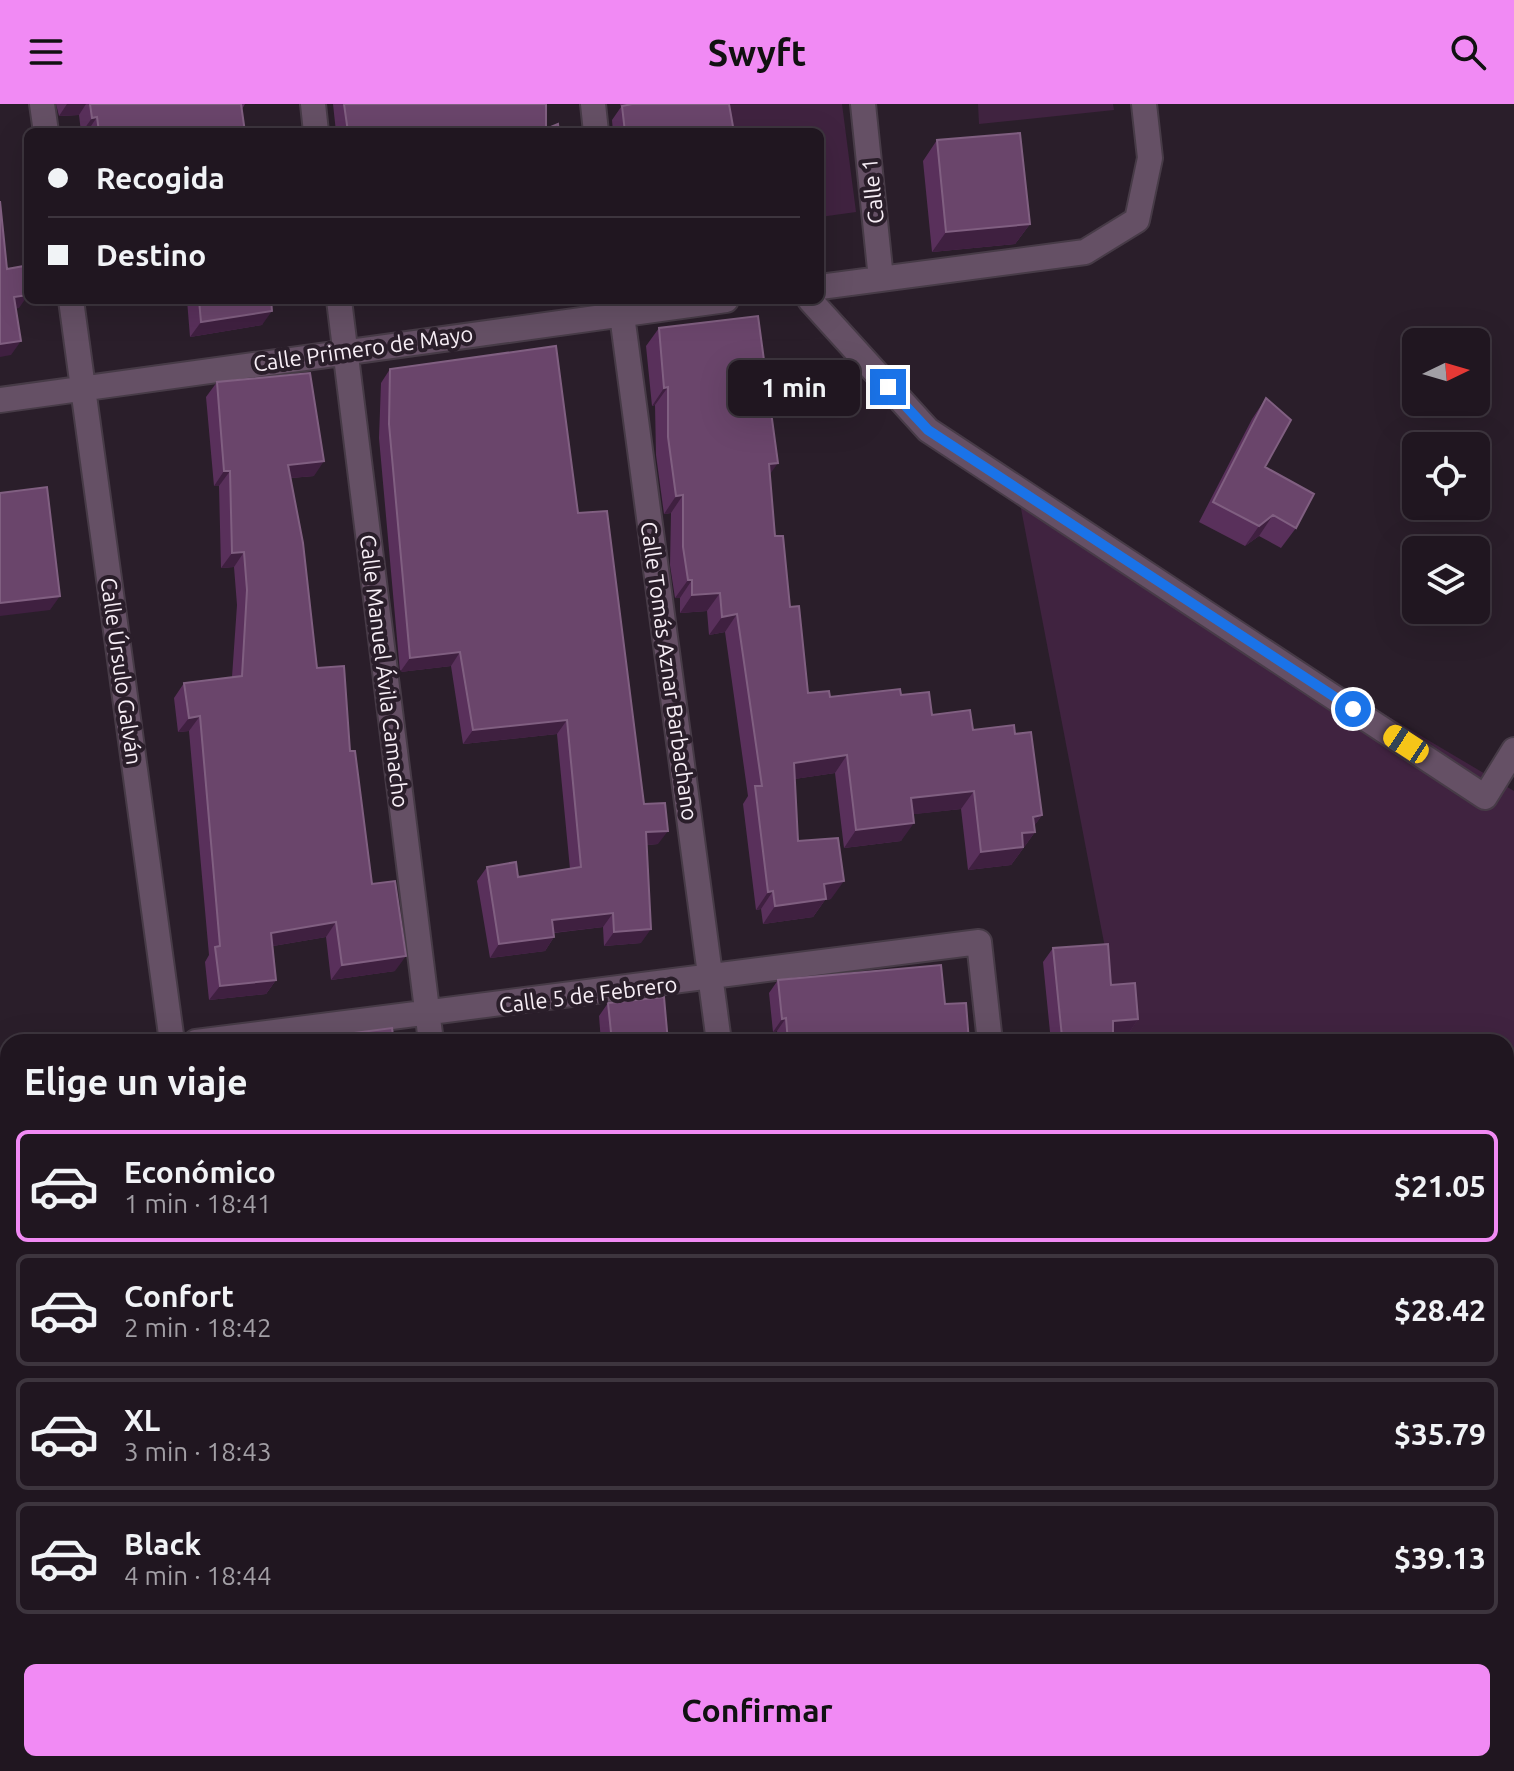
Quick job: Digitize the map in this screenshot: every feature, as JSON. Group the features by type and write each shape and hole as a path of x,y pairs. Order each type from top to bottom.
{"street":[{"path":"42,104 45,128"},
{"path":"313,104 316,128"},
{"path":"593,104 596,128"},
{"name":"Calle 1","path":"863,104 881,279"},
{"path":"824,286 1085,252 1137,220 1150,158 1144,104"},
{"name":"Calle Úrsulo Galván","path":"72,304 171,1034"},
{"name":"Calle Manuel Ávila Camacho","path":"339,304 430,1034"},
{"name":"Calle Primero de Mayo","path":"0,400 345,351 621,307 666,304"},
{"path":"814,304 928,430 1485,797 1514,750"},
{"name":"Calle Tomás Aznar Barbachano","path":"621,307 718,1034"},
{"name":"Calle 5 de Febrero","path":"265,1034 979,942 989,1034"}],"shaded area":[{"path":"723,104 842,104 856,212 824,216 824,128 726,128"},
{"path":"978,104 1113,104 1114,110 979,124"},
{"path":"1019,498 1514,791 1514,1034 1121,1034"}],"building":[{"path":"90,104 241,104 244,128 98,128 97,117 92,118"},
{"path":"344,104 546,104 546,128 347,128"},
{"path":"729,104 733,128 625,128 622,106"},
{"path":"1020,133 1030,224 946,232 937,140"},
{"path":"0,201 7,269 24,266 24,296 14,297 21,341 0,344"},
{"path":"199,304 271,304 272,311 201,322"},
{"path":"758,316 778,463 769,464 775,536 783,536 790,607 799,606 808,693 829,691 830,697 900,689 901,695 929,692 932,715 970,710 973,730 1014,725 1015,734 1031,732 1042,815 1033,817 1035,832 1022,833 1023,847 981,852 974,791 911,798 914,823 856,830 847,755 794,763 798,841 838,838 844,881 824,884 826,899 775,906 773,891 768,892 755,786 762,786 737,614 722,617 720,593 692,595 692,580 688,580 683,547 683,495 676,496 668,437 668,387 664,388 659,328"},
{"path":"556,346 578,513 607,511 644,804 665,803 668,831 646,832 651,929 614,932 613,913 552,920 554,937 499,944 487,867 516,862 518,877 581,867 567,720 473,730 460,652 410,658 389,424 390,369"},
{"path":"310,373 324,461 288,465 303,543 317,668 344,666 350,751 355,751 372,884 395,881 406,956 342,965 336,922 271,933 276,980 220,986 215,947 220,946 200,716 189,718 184,683 242,676 247,590 244,552 232,553 230,471 224,471 217,382"},
{"path":"1266,398 1291,420 1265,467 1314,494 1296,528 1273,515 1259,526 1213,502"},
{"path":"47,487 60,596 0,603 0,493"},
{"path":"1108,944 1111,985 1135,983 1138,1019 1113,1021 1113,1034 1062,1034 1053,948"},
{"path":"941,965 945,1004 966,1003 968,1034 787,1034 786,1018 782,1019 778,980"},
{"path":"664,997 667,1034 611,1034 608,1003"},
{"path":"392,1028 393,1034 346,1034"}],"route":[{"path":"888,387 928,430 1353,709"}]}
